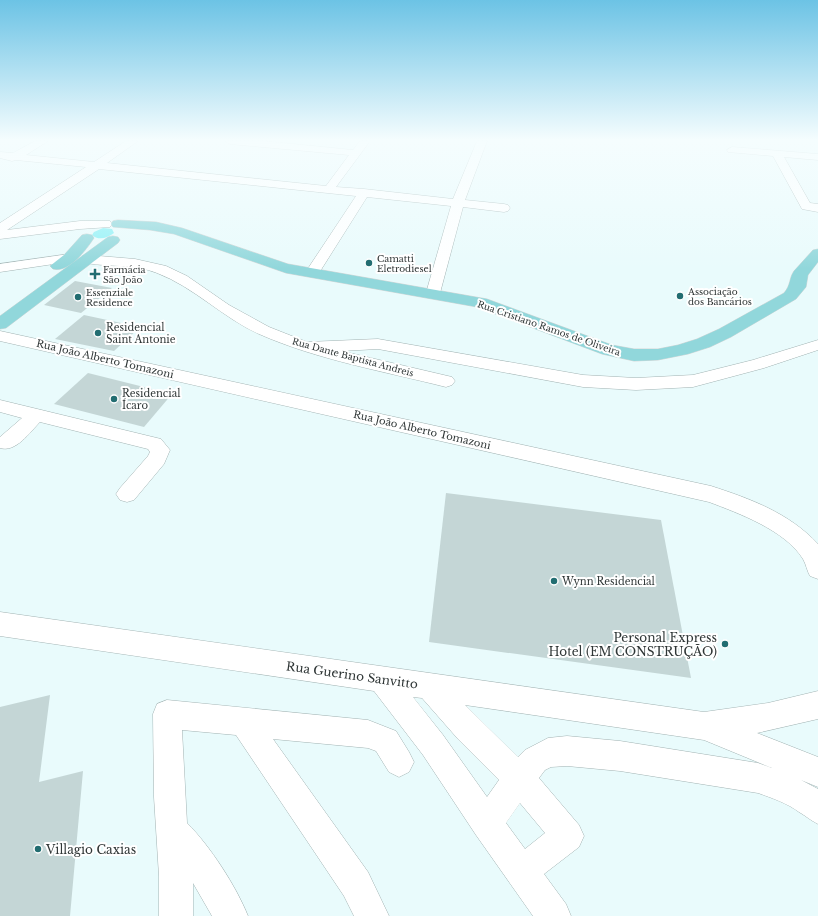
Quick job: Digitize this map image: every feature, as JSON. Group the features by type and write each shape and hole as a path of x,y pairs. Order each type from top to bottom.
{"main road":[{"name":"Rua Cristiano Ramos de Oliveira","path":"114,231 178,231 238,250 258,260 312,273 432,293 481,303 627,355 658,355 684,351 707,342 790,296 798,287 800,274 818,253"},
{"path":"0,324 5,311 69,258 87,238 95,241 114,231"},
{"path":"5,311 87,259 114,231"}],"street":[{"path":"0,229 69,184"},
{"path":"278,184 504,208"},
{"path":"329,189 333,184"},
{"path":"432,293 458,202 465,184"},
{"path":"794,184 806,206 818,208"},
{"path":"312,273 364,192"},
{"name":"Rua Cristiano Ramos de Oliveira","path":"0,235 80,225 114,231"},
{"name":"Rua Cristiano Ramos de Oliveira","path":"49,230 87,238"},
{"path":"0,268 69,258"},
{"name":"Rua Dante Baptista Andreis","path":"87,259 135,263 161,269 182,279 224,308 263,330 305,347 446,381"},
{"name":"Rua João Alberto Tomazoni","path":"0,336 711,494 760,512 788,530 812,553 818,569"},
{"path":"305,347 378,344 584,380 636,384 693,381 758,364 818,345"},
{"path":"0,406 154,444 160,450 157,459 127,494"},
{"path":"6,443 36,415"},
{"name":"Rua Guerino Sanvitto","path":"0,624 704,726 818,772"},
{"path":"382,680 433,745 487,824 554,916"},
{"path":"429,686 468,728 520,778 568,836 522,871"},
{"name":"Rua Guerino Sanvitto","path":"704,726 768,717 818,705"},
{"path":"176,916 176,876 169,796 167,714 368,734 386,741 399,762"},
{"path":"244,722 356,884 372,916"},
{"path":"487,824 535,760 548,753 567,751 612,755 758,778 785,788 810,801 818,808"},
{"path":"172,830 192,851 231,916"}],"shaded area":[{"path":"103,228 112,229 114,233 103,238 97,238 92,235 94,232"}],"building":[{"name":"Essenziale Residence","path":"75,281 112,288 81,313 44,305"},
{"name":"Residencial Saint Antonie","path":"84,315 140,327 114,351 55,339"},
{"name":"Residencial Ícaro","path":"88,373 172,394 144,427 54,404"},
{"name":"Wynn Residencial","path":"446,493 661,520 691,678 429,642"},
{"name":"Villagio Caxias","path":"50,695 39,782 83,771 70,916 0,916 0,707"}],"place":[{"name":"Camatti Eletrodiesel","path":"369,263"},
{"name":"Farmácia São João","path":"95,274"},
{"name":"Associação dos Bancários","path":"680,296"},
{"name":"Essenziale Residence","path":"78,297"},
{"name":"Residencial Saint Antonie","path":"98,333"},
{"name":"Residencial Ícaro","path":"114,399"},
{"name":"Wynn Residencial","path":"554,581"},
{"name":"Personal Express Hotel (EM CONSTRUÇÃO)","path":"725,644"},
{"name":"Villagio Caxias","path":"38,849"}]}
